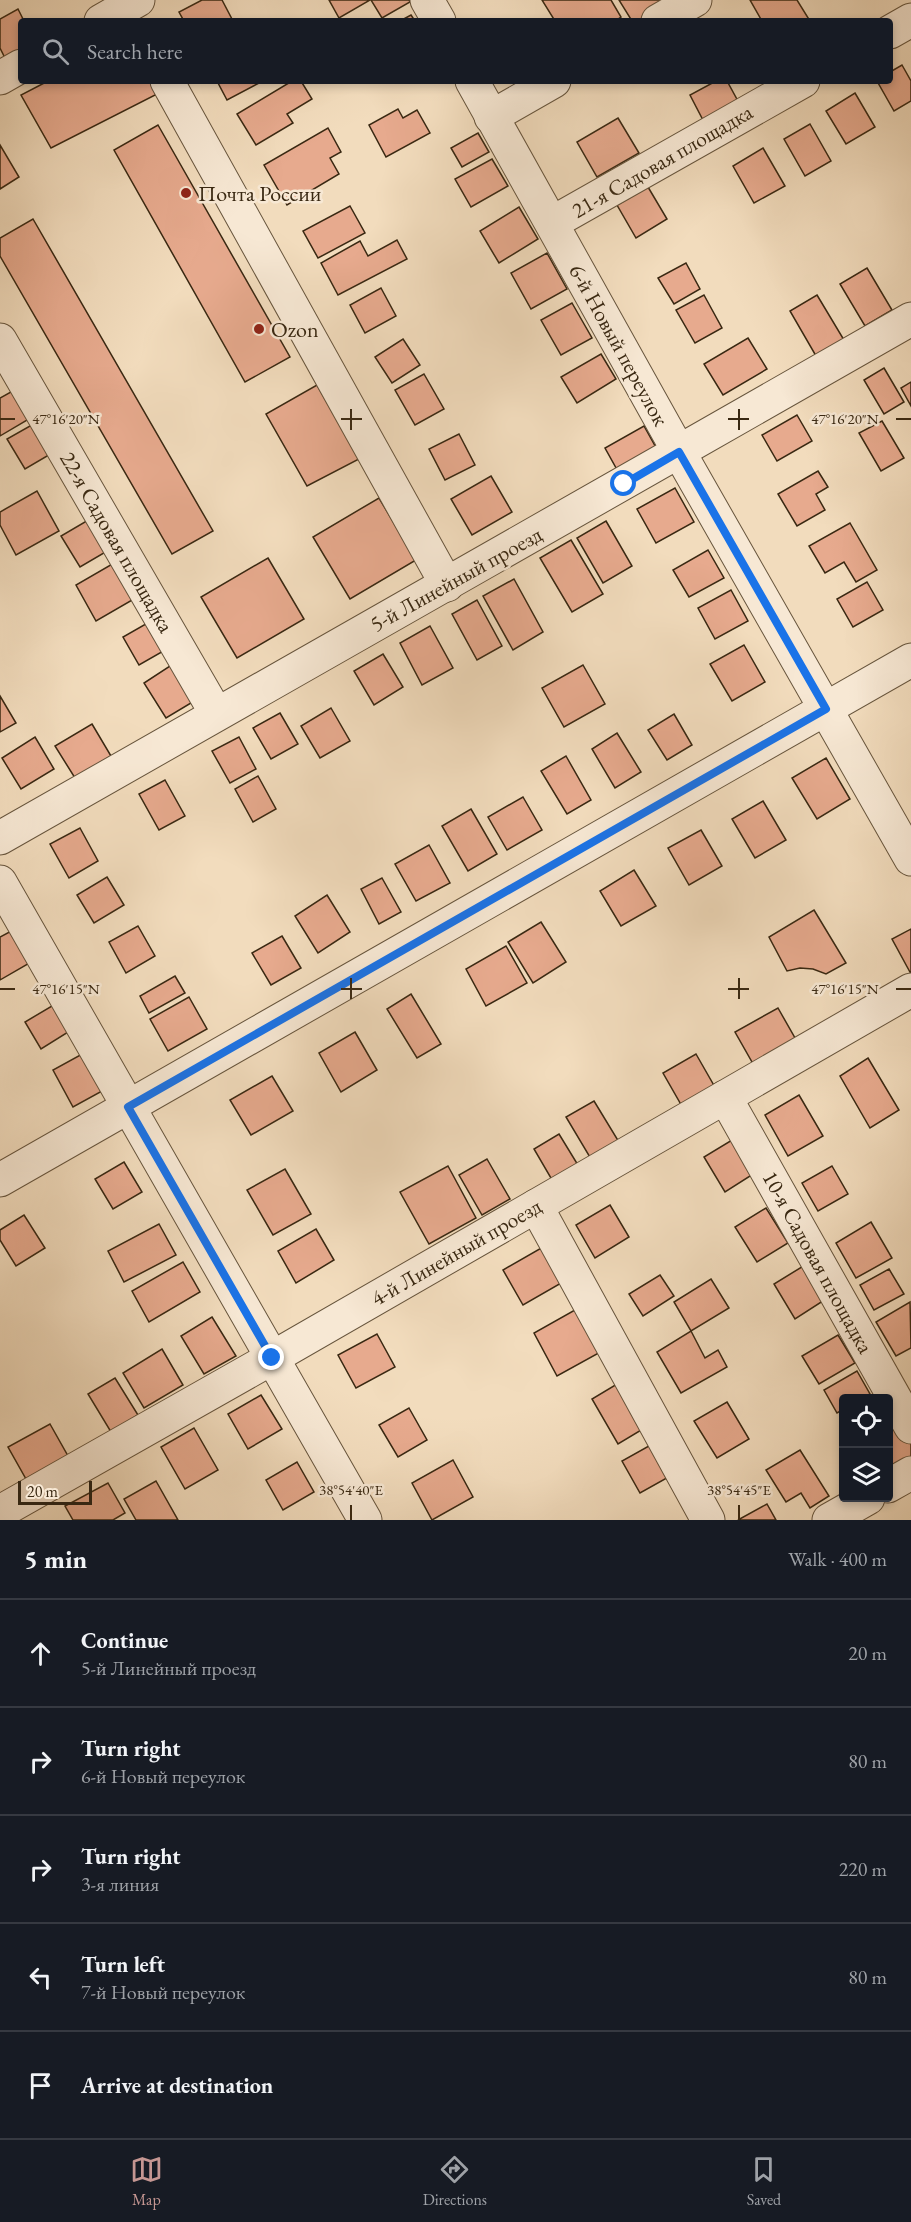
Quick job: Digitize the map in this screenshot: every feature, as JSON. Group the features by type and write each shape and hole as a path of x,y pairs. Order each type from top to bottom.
{"street":[{"path":"427,0 437,18"},
{"path":"663,18 695,0"},
{"path":"893,30 911,20"},
{"path":"0,78 18,68"},
{"path":"169,84 447,585"},
{"name":"6-й Новый переулок","path":"474,84 679,452 911,859"},
{"path":"491,117 549,84"},
{"name":"21-я Садовая площадка","path":"552,223 798,84"},
{"name":"5-й Линейный проезд","path":"0,838 911,319"},
{"name":"22-я Садовая площадка","path":"0,340 216,713"},
{"path":"0,1180 911,660"},
{"path":"0,882 365,1520"},
{"name":"4-й Линейный проезд","path":"18,1511 272,1358 911,990"},
{"name":"10-я Садовая площадка","path":"724,1097 911,1427"},
{"path":"536,1206 708,1520"},
{"path":"893,1483 911,1473"},
{"path":"829,1520 860,1502"}],"building":[{"path":"202,0 222,0 231,18 182,18 179,12"},
{"path":"329,0 370,0 339,18"},
{"path":"371,0 409,0 410,2 382,18"},
{"path":"542,0 611,0 621,17 620,18 553,18"},
{"path":"619,0 659,0 663,7 645,18 630,18"},
{"path":"750,0 797,0 808,18 760,18"},
{"path":"18,9 22,18 18,18 18,54 6,60 0,48 0,19"},
{"path":"902,65 911,81 911,101 894,111 879,84 893,84 893,70"},
{"path":"42,84 164,84 167,89 51,148 21,95"},
{"path":"219,84 257,84 227,100"},
{"path":"287,84 303,84 312,99 287,114 293,123 256,145 237,114"},
{"path":"710,84 729,84 739,103 704,122 690,95"},
{"path":"855,93 875,127 846,144 826,111"},
{"path":"398,109 403,118 417,110 430,133 386,157 369,125"},
{"path":"618,118 639,153 597,177 577,142"},
{"path":"810,124 831,161 805,176 784,139"},
{"path":"158,125 290,357 245,382 114,150"},
{"path":"328,128 341,152 330,158 339,174 287,205 264,165"},
{"path":"478,133 489,152 462,167 451,148"},
{"path":"0,145 19,177 0,189"},
{"path":"763,148 785,186 754,203 733,166"},
{"path":"492,159 508,186 471,207 455,179"},
{"path":"648,187 667,219 636,238 617,205"},
{"path":"350,206 365,233 318,258 303,231"},
{"path":"519,207 538,239 499,263 480,231"},
{"path":"33,219 213,531 172,554 0,256 0,238"},
{"path":"397,240 407,259 338,295 321,263 360,241 368,256"},
{"path":"547,253 567,289 531,309 511,273"},
{"path":"686,263 700,289 674,304 658,278"},
{"path":"867,268 892,310 865,326 840,284"},
{"path":"381,288 396,316 365,333 350,305"},
{"path":"704,295 722,328 695,343 676,310"},
{"path":"817,295 844,340 816,356 790,311"},
{"path":"572,303 592,338 561,355 541,320"},
{"path":"748,338 767,369 723,395 704,364"},
{"path":"403,339 420,365 392,383 375,357"},
{"path":"601,354 616,379 577,403 561,377"},
{"path":"884,368 904,402 884,414 864,380"},
{"path":"424,374 444,409 415,425 395,390"},
{"path":"911,382 911,406 901,388"},
{"path":"317,385 359,459 307,486 266,414"},
{"path":"18,388 34,416 0,436 0,398"},
{"path":"797,415 812,441 777,461 762,435"},
{"path":"882,421 904,458 881,471 859,433"},
{"path":"37,422 54,452 25,469 7,439"},
{"path":"644,426 659,453 620,475 605,448"},
{"path":"459,434 475,465 445,480 429,449"},
{"path":"818,471 828,487 816,494 825,510 797,526 778,494"},
{"path":"491,476 512,512 472,535 451,499"},
{"path":"675,488 694,522 656,543 637,509"},
{"path":"37,491 59,531 16,555 0,525 0,512"},
{"path":"379,498 416,560 350,599 313,537"},
{"path":"90,519 109,550 80,567 61,536"},
{"path":"606,521 632,566 603,583 577,538"},
{"path":"850,523 877,570 856,582 844,562 825,573 809,546"},
{"path":"571,540 603,594 572,612 540,558"},
{"path":"708,550 724,578 689,597 673,570"},
{"path":"268,558 304,619 237,658 201,597"},
{"path":"114,563 134,599 96,621 76,585"},
{"path":"514,579 543,632 513,650 483,596"},
{"path":"867,582 883,610 853,627 837,599"},
{"path":"731,590 748,621 715,639 698,608"},
{"path":"477,600 502,646 477,660 452,614"},
{"path":"151,621 167,649 139,665 123,637"},
{"path":"430,626 453,668 422,685 400,643"},
{"path":"744,645 765,682 732,701 710,664"},
{"path":"383,654 403,687 374,705 354,671"},
{"path":"173,664 196,700 166,718 144,683"},
{"path":"583,665 605,704 564,727 542,688"},
{"path":"0,696 16,723 0,732"},
{"path":"331,708 350,741 320,758 301,726"},
{"path":"280,713 298,744 271,759 253,728"},
{"path":"674,714 692,745 667,760 648,730"},
{"path":"92,724 111,756 75,778 55,746"},
{"path":"617,733 641,772 615,788 592,749"},
{"path":"35,737 54,769 21,789 2,758"},
{"path":"239,737 256,769 230,783 212,751"},
{"path":"566,756 591,800 567,814 541,771"},
{"path":"826,758 850,799 817,819 792,778"},
{"path":"258,776 276,809 253,822 235,789"},
{"path":"165,780 185,816 159,830 139,794"},
{"path":"523,797 542,830 507,850 488,817"},
{"path":"763,801 786,840 755,858 732,819"},
{"path":"471,809 497,854 468,871 442,826"},
{"path":"80,828 98,861 69,878 50,844"},
{"path":"701,830 722,866 689,885 668,848"},
{"path":"429,845 450,883 416,901 395,864"},
{"path":"634,870 656,906 621,926 600,891"},
{"path":"107,877 124,905 94,923 77,895"},
{"path":"382,878 401,912 379,924 361,889"},
{"path":"327,895 350,932 318,953 295,916"},
{"path":"814,910 846,963 826,974 813,969 800,968 787,971 769,937"},
{"path":"541,922 566,962 533,983 508,942"},
{"path":"138,926 155,956 126,973 109,942"},
{"path":"15,929 33,961 0,980 0,937"},
{"path":"911,929 911,974 892,939"},
{"path":"282,936 301,968 271,985 252,953"},
{"path":"506,946 527,983 486,1006 466,969"},
{"path":"175,976 185,993 149,1013 140,996"},
{"path":"411,994 441,1044 417,1058 387,1009"},
{"path":"189,997 207,1029 168,1051 150,1019"},
{"path":"57,1003 73,1029 41,1049 25,1022"},
{"path":"778,1008 799,1045 756,1069 735,1032"},
{"path":"355,1032 377,1070 341,1092 319,1053"},
{"path":"84,1053 104,1090 73,1107 53,1070"},
{"path":"696,1054 716,1089 683,1108 663,1073"},
{"path":"868,1058 899,1110 870,1128 840,1076"},
{"path":"272,1076 293,1111 251,1135 230,1100"},
{"path":"799,1095 823,1136 788,1156 765,1115"},
{"path":"594,1101 622,1147 594,1164 566,1117"},
{"path":"559,1134 581,1170 555,1185 534,1149"},
{"path":"737,1137 758,1171 725,1192 704,1157"},
{"path":"487,1159 510,1199 482,1215 459,1175"},
{"path":"124,1162 142,1192 113,1209 95,1179"},
{"path":"448,1166 476,1218 429,1244 400,1192"},
{"path":"832,1166 848,1194 818,1211 802,1183"},
{"path":"285,1169 311,1214 273,1235 247,1190"},
{"path":"610,1205 629,1237 595,1258 576,1225"},
{"path":"766,1208 788,1243 757,1262 735,1227"},
{"path":"24,1215 45,1248 16,1266 0,1240 0,1230"},
{"path":"871,1222 892,1258 856,1278 836,1243"},
{"path":"159,1224 176,1255 124,1282 108,1251"},
{"path":"316,1229 334,1260 296,1283 278,1251"},
{"path":"543,1247 563,1282 523,1305 503,1270"},
{"path":"183,1262 200,1292 149,1322 132,1291"},
{"path":"805,1265 826,1299 795,1319 774,1284"},
{"path":"889,1269 904,1294 874,1310 860,1285"},
{"path":"660,1275 674,1296 643,1316 629,1294"},
{"path":"711,1279 729,1308 691,1331 674,1302"},
{"path":"910,1302 911,1348 896,1356 876,1322"},
{"path":"582,1306 606,1349 557,1376 534,1333"},
{"path":"212,1317 236,1356 204,1374 181,1336"},
{"path":"691,1331 705,1358 718,1350 727,1367 681,1393 657,1352"},
{"path":"377,1334 395,1367 356,1388 338,1355"},
{"path":"838,1335 855,1363 819,1384 802,1356"},
{"path":"162,1349 183,1385 144,1408 123,1373"},
{"path":"857,1371 870,1394 839,1394 839,1412 837,1413 824,1390"},
{"path":"115,1378 138,1415 111,1432 88,1394"},
{"path":"622,1381 648,1426 618,1444 592,1399"},
{"path":"261,1395 282,1429 248,1449 228,1414"},
{"path":"727,1402 749,1439 717,1458 694,1421"},
{"path":"409,1408 427,1440 398,1457 379,1425"},
{"path":"50,1424 68,1456 26,1479 8,1447"},
{"path":"899,1424 911,1444 911,1464 893,1472 893,1448 893,1427"},
{"path":"194,1428 218,1470 185,1489 161,1447"},
{"path":"656,1442 674,1474 640,1493 622,1461"},
{"path":"800,1450 829,1496 810,1508 801,1493 786,1502 766,1470"},
{"path":"453,1460 473,1497 432,1520 412,1483"},
{"path":"297,1462 314,1492 283,1510 266,1480"},
{"path":"156,1481 178,1520 136,1520 124,1499"},
{"path":"108,1483 125,1513 113,1520 73,1520 65,1506"},
{"path":"767,1504 776,1520 738,1520"}],"place":[{"name":"Почта России","path":"186,193"},
{"name":"Ozon","path":"259,329"}],"route":[{"path":"272,1358 128,1107 826,709 679,452 624,484"}]}
